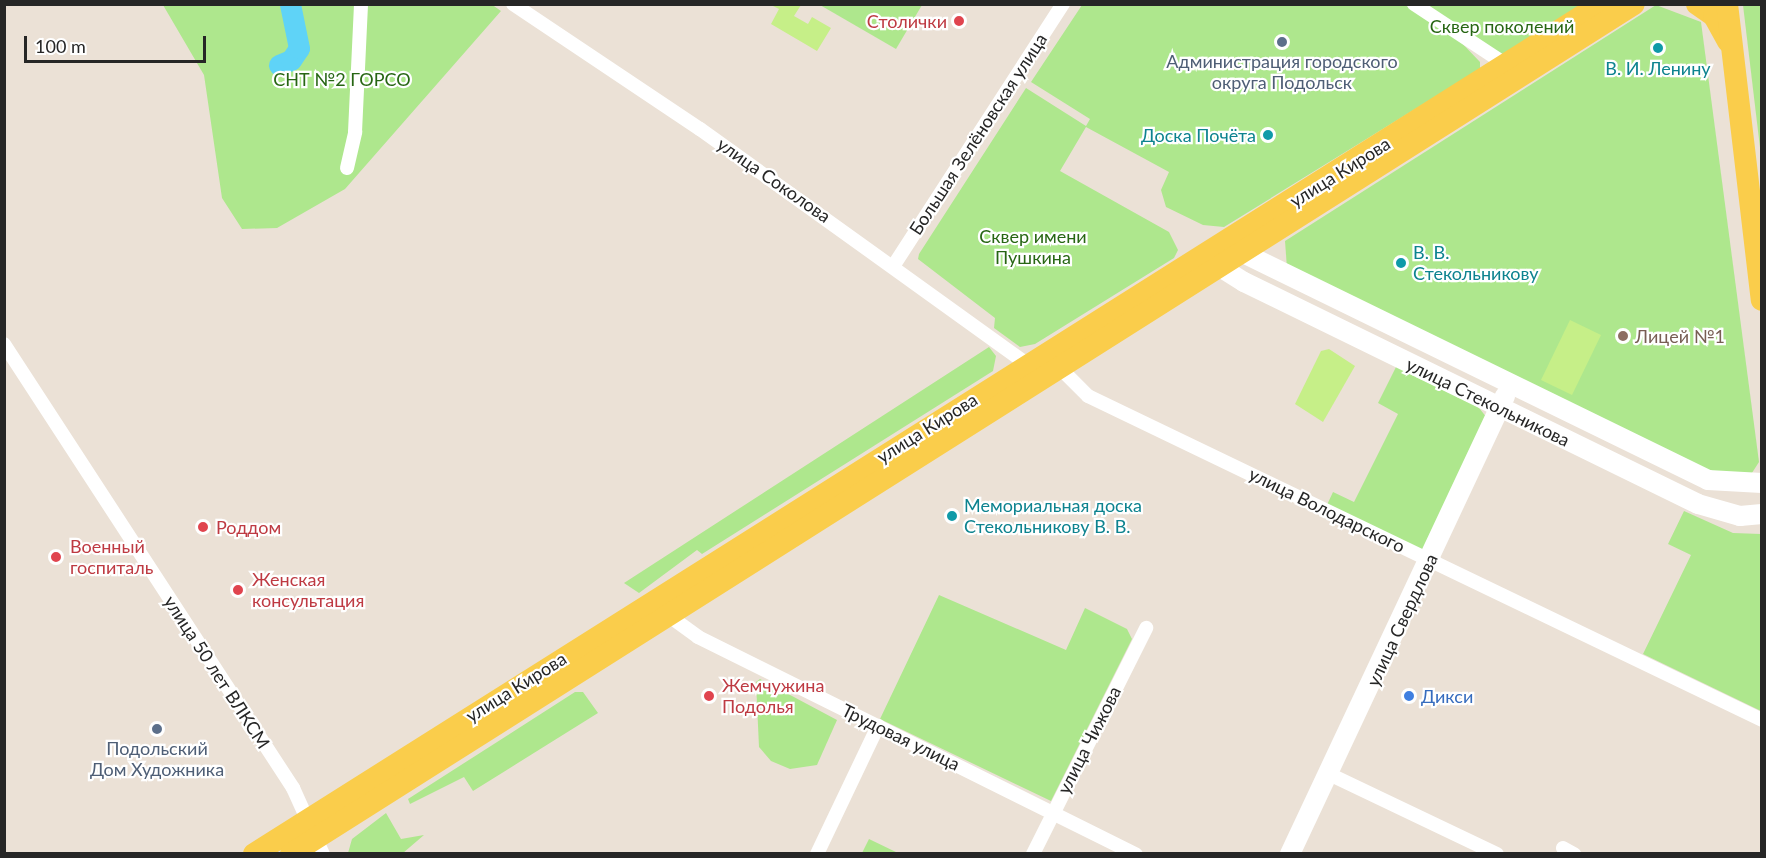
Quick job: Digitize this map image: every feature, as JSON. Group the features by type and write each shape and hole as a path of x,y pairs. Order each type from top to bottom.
{"main road":[{"name":"улица Кирова","path":"291,854 635,623 1045,371 1601,4"},
{"name":"улица Кирова","path":"1045,371 1216,256 1244,254 1634,4"},
{"path":"1697,4 1714,16 1731,47"},
{"path":"1727,4 1761,300"},
{"name":"улица Стекольникова","path":"1244,254 1708,480 1736,484 1761,483"},
{"name":"улица Стекольникова","path":"1216,256 1500,408 1698,504 1740,516 1761,514"},
{"name":"улица Свердлова","path":"1290,854 1430,560 1510,385"},
{"name":"улица Кирова","path":"635,623 668,615 808,515"},
{"name":"улица Кирова","path":"254,854 316,837"}],"street":[{"path":"347,168 355,132 361,4"},
{"name":"улица Соколова","path":"513,4 1045,371"},
{"name":"Большая Зелёновская улица","path":"894,265 1063,4"},
{"path":"1414,4 1508,66"},
{"name":"улица 50 лет ВЛКСМ","path":"4,344 267,748 316,837"},
{"name":"улица Володарского","path":"1045,371 1088,396 1761,720"},
{"name":"Трудовая улица","path":"668,615 698,637 1136,854"},
{"name":"улица Чижова","path":"1033,854 1146,628"},
{"path":"817,854 878,726"},
{"path":"1329,774 1497,854"}],"green space":[{"name":"СНТ №2 ГОРСО","path":"491,4 501,11 345,189 277,228 242,229 222,198 204,75 163,5"},
{"path":"922,4 896,49 820,5"},
{"path":"771,5 801,5 794,16 808,24 812,17 831,28 817,51 771,24 779,9"},
{"name":"Сквер имени Пушкина","path":"1082,5 1405,5 1458,39 1480,62 1480,69 1224,227 1203,225 1166,207 1161,190 1169,172 1086,127 1060,171 1169,232 1178,250 1174,258 1035,344 1020,347 994,328 995,318 918,259 919,254 1026,88 1086,126 1090,119 1031,82"},
{"name":"Сквер поколений","path":"1426,5 1587,5 1506,57"},
{"path":"1656,5 1701,22 1759,462 1750,476 1736,480 1690,467 1287,268 1285,241"},
{"path":"1743,5 1761,5 1761,156"},
{"path":"1570,320 1601,335 1572,395 1541,380"},
{"path":"989,347 996,356 993,371 702,554 697,550 639,593 624,583"},
{"path":"1329,349 1355,366 1323,422 1295,404 1321,351"},
{"path":"1397,365 1476,404 1487,418 1422,553 1326,507 1333,492 1354,502 1398,414 1378,403"},
{"path":"1684,511 1733,533 1761,534 1761,711 1643,654 1691,555 1668,544"},
{"path":"939,595 1066,650 1085,608 1127,629 1132,639 1051,801 880,719"},
{"path":"760,679 837,720 817,765 790,769 771,761 759,747 756,682"},
{"path":"575,692 583,692 598,713 473,791 464,777 410,804 408,799"},
{"path":"386,813 401,839 424,835 403,853 348,853 352,839"},
{"path":"869,839 898,853 862,853"}],"waterway":[{"path":"279,65 291,60 299,48 290,4"}],"place":[{"name":"Столички","path":"959,21"},
{"name":"Администрация городского округа Подольск","path":"1282,42"},
{"name":"В. И. Ленину","path":"1658,48"},
{"name":"Доска Почёта","path":"1268,135"},
{"name":"В. В. Стекольникову","path":"1401,263"},
{"name":"Лицeй №1","path":"1623,336"},
{"name":"Мемориальная доска Стекольникову В. В.","path":"952,516"},
{"name":"Роддом","path":"203,527"},
{"name":"Военный госпиталь","path":"56,557"},
{"name":"Женская консультация","path":"238,590"},
{"name":"Жемчужина Подолья","path":"709,696"},
{"name":"Дикси","path":"1409,696"},
{"name":"Подольский Дом Художника","path":"157,729"}]}
